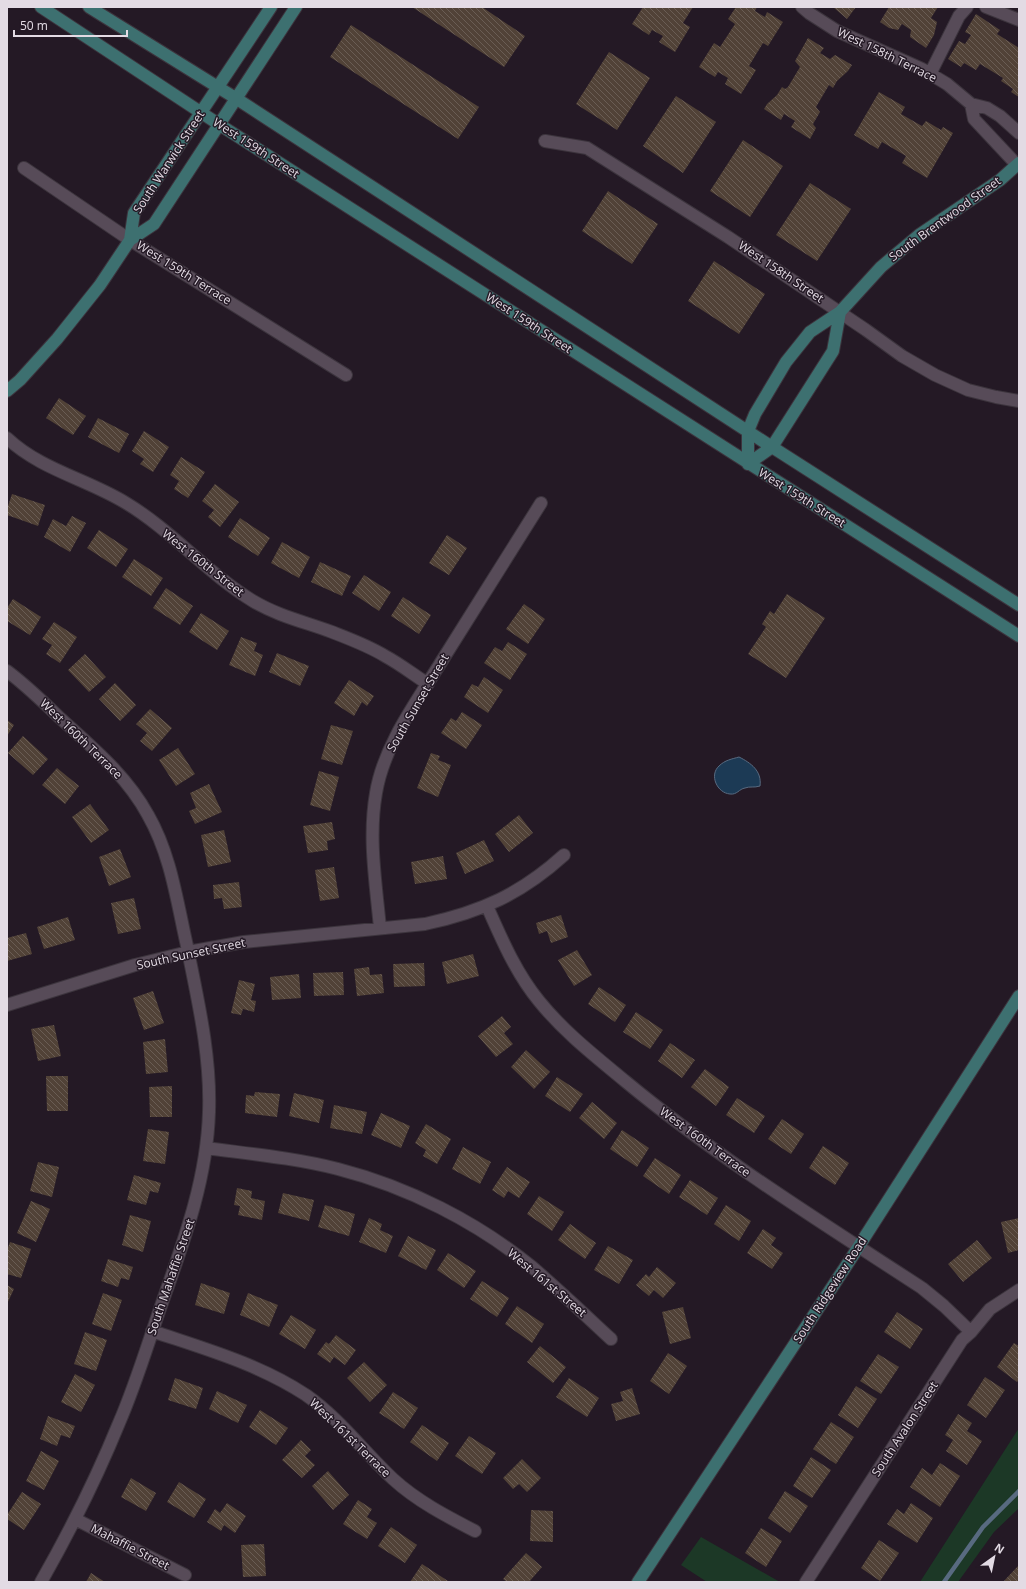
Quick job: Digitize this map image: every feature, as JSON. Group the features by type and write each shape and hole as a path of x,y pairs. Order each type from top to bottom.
{"main road":[{"name":"West 159th Street","path":"41,7 201,113 1019,636"},
{"path":"89,7 237,99 772,447 1019,605"},
{"path":"218,87 271,7"},
{"path":"237,99 296,7"},
{"name":"South Warwick Street","path":"130,240 134,213 218,87"},
{"name":"South Warwick Street","path":"7,391 20,380 57,339 100,285 130,240 154,224 237,99"},
{"name":"South Brentwood Street","path":"748,431 755,414 791,356 810,332 840,312 882,267 920,236 1000,180 1018,164"},
{"path":"748,464 772,447 833,351 840,312"},
{"path":"748,431 748,464"},
{"name":"South Ridgeview Road","path":"638,1582 858,1247 1019,996"}],"street":[{"name":"West 158th Terrace","path":"802,7 808,13 837,31 930,74 947,84 971,104 987,108 1000,116 1019,133"},
{"path":"930,74 960,16 967,7"},
{"path":"986,7 1019,20"},
{"path":"971,104 974,119 1018,164"},
{"name":"West 158th Street","path":"544,141 587,148 728,237 840,312 902,356 935,375 968,390 1019,401"},
{"name":"West 159th Terrace","path":"24,168 130,240 346,375"},
{"name":"West 160th Street","path":"7,438 38,461 110,494 128,504 146,517 229,586 255,602 288,618 331,632 370,648 384,655 428,684"},
{"name":"South Sunset Street","path":"380,928 372,838 372,817 382,768 410,712 541,503"},
{"name":"West 160th Terrace","path":"7,671 101,755 126,781 137,797 149,816 164,850 173,881 188,952"},
{"name":"South Sunset Street","path":"7,1005 135,965 188,952 244,942 425,924 453,918 487,906 525,886 564,855"},
{"name":"West 160th Terrace","path":"487,906 507,952 522,978 538,1001 557,1023 579,1043 650,1102 719,1154 922,1288 944,1306 971,1332"},
{"name":"South Mahaffie Street","path":"41,1582 75,1519 120,1422 192,1219 202,1177 209,1112 209,1069 203,1026 188,952"},
{"name":"West 161st Street","path":"206,1148 296,1160 339,1170 380,1182 420,1198 465,1222 496,1241 531,1266 611,1339"},
{"name":"South Avalon Street","path":"806,1582 962,1340 971,1332 990,1309 1019,1290"},
{"name":"West 161st Terrace","path":"152,1331 240,1360 280,1379 323,1409 394,1480 437,1511 475,1531"},
{"name":"Mahaffie Street","path":"75,1519 185,1575"}],"green space":[{"path":"1019,1428 1019,1508 994,1532 958,1582 920,1582"},
{"path":"701,1537 780,1582 707,1582 681,1565"}],"water":[{"path":"739,757 755,768 759,776 760,786 747,787 732,794 725,793 716,783 716,770 724,762"}],"building":[{"path":"412,7 482,7 525,36 504,67"},
{"path":"643,7 693,7 683,23 690,27 675,52 659,42 663,36 652,30 649,35 632,24"},
{"path":"736,7 757,7 755,11 765,17 767,12 783,22 768,46 763,43 749,66 756,70 741,94 725,84 728,78 718,72 715,77 699,67 714,43 720,47 735,24 728,19"},
{"path":"833,7 856,7 847,19"},
{"path":"889,7 938,7 931,18 937,22 934,35 926,48 910,37 911,30 902,24 898,30 889,28 880,22"},
{"path":"976,14 1000,30 997,34 1019,48 1019,97 1011,92 1013,89 1001,81 1003,78 980,64 976,70 964,63 961,67 948,59 959,41 965,44 971,35 965,32"},
{"path":"351,25 479,107 458,139 330,57"},
{"path":"808,38 824,48 820,53 830,59 835,55 852,65 837,81 833,88 829,85 816,107 820,112 813,124 816,128 810,139 791,127 795,121 784,114 781,120 764,109 782,87 785,89 788,87 800,67 795,61"},
{"path":"609,52 650,78 617,130 576,104"},
{"path":"879,92 905,107 901,114 922,126 926,121 941,130 943,127 953,133 927,178 902,163 906,156 882,142 878,149 854,135"},
{"path":"676,96 716,122 683,173 643,146"},
{"path":"743,140 783,166 750,217 710,191"},
{"path":"810,183 851,209 817,261 776,235"},
{"path":"608,191 658,224 632,264 582,231"},
{"path":"714,261 765,294 739,334 688,301"},
{"path":"59,398 86,416 73,435 46,418"},
{"path":"98,418 129,434 119,453 88,437"},
{"path":"144,431 169,447 153,472 140,464 144,459 132,451"},
{"path":"181,457 205,472 188,498 174,489 179,481 170,475"},
{"path":"215,484 239,502 220,527 208,517 214,510 202,501"},
{"path":"12,494 45,505 38,526 7,515 7,509"},
{"path":"72,516 86,523 70,552 44,537 53,519 66,526"},
{"path":"240,518 270,538 258,556 228,537"},
{"path":"99,530 128,549 116,567 87,548"},
{"path":"447,535 467,548 449,575 429,563"},
{"path":"282,542 310,557 299,578 271,563"},
{"path":"134,559 163,578 151,596 122,577"},
{"path":"320,562 351,576 342,596 311,582"},
{"path":"364,575 391,592 379,611 352,593"},
{"path":"166,588 193,606 180,625 153,608"},
{"path":"787,594 825,618 786,678 748,654 766,627 762,624 770,611 774,614"},
{"path":"403,597 431,615 419,634 391,616"},
{"path":"13,599 41,617 30,635 7,621 7,608"},
{"path":"524,604 545,619 528,644 506,629"},
{"path":"201,613 229,631 217,650 189,632"},
{"path":"54,622 77,637 60,663 46,654 52,645 42,639"},
{"path":"241,637 257,643 254,651 263,655 255,676 229,665"},
{"path":"508,642 527,654 510,680 484,663 495,647 502,651"},
{"path":"277,653 309,666 300,686 269,672"},
{"path":"85,654 106,677 89,692 68,670"},
{"path":"484,677 503,690 488,713 464,697 472,684 478,687"},
{"path":"349,680 374,696 367,706 362,702 354,716 334,703"},
{"path":"115,683 136,705 120,721 99,699"},
{"path":"150,709 172,728 152,751 140,741 147,733 136,724"},
{"path":"462,712 482,725 466,749 441,733 451,718 456,721"},
{"path":"7,720 14,725 7,736"},
{"path":"331,725 353,731 342,765 321,759"},
{"path":"23,736 48,759 33,775 8,753"},
{"path":"178,748 195,774 176,786 159,760"},
{"path":"431,753 440,756 438,760 451,765 438,797 417,788"},
{"path":"57,768 79,786 65,804 42,785"},
{"path":"319,771 339,777 330,811 310,805"},
{"path":"209,784 222,812 195,824 189,811 196,808 190,793"},
{"path":"90,804 109,830 91,843 72,817"},
{"path":"519,815 533,833 509,852 495,834"},
{"path":"332,822 335,839 327,841 328,850 308,853 303,826"},
{"path":"224,830 231,862 208,867 201,835"},
{"path":"484,840 494,861 465,874 456,853"},
{"path":"120,849 131,877 109,886 99,857"},
{"path":"443,856 447,879 415,884 411,862"},
{"path":"334,867 339,898 320,901 315,870"},
{"path":"239,882 242,907 224,909 222,898 214,899 213,885"},
{"path":"134,898 141,929 118,934 111,903"},
{"path":"561,915 568,937 551,943 547,931 539,934 536,923"},
{"path":"68,917 75,940 44,949 37,927"},
{"path":"26,933 32,954 7,961 7,938"},
{"path":"577,950 592,975 574,986 558,960"},
{"path":"473,954 479,976 447,984 442,962"},
{"path":"424,963 425,986 394,987 393,964"},
{"path":"369,967 370,975 382,974 384,993 357,996 354,969"},
{"path":"343,972 344,995 314,996 313,973"},
{"path":"299,974 301,998 272,1000 270,977"},
{"path":"239,980 255,984 251,1000 256,1001 254,1012 243,1009 241,1015 231,1013"},
{"path":"599,987 626,1005 615,1022 588,1004"},
{"path":"153,991 164,1023 144,1030 133,998"},
{"path":"636,1012 663,1030 650,1049 623,1032"},
{"path":"502,1016 511,1027 504,1033 513,1044 496,1057 478,1036"},
{"path":"54,1025 61,1056 38,1061 31,1029"},
{"path":"165,1039 168,1072 146,1074 143,1042"},
{"path":"670,1043 695,1060 682,1078 658,1061"},
{"path":"526,1050 550,1072 534,1089 511,1067"},
{"path":"705,1069 729,1087 716,1106 691,1087"},
{"path":"46,1076 68,1076 68,1111 47,1111"},
{"path":"557,1077 583,1094 570,1112 545,1096"},
{"path":"172,1086 172,1117 150,1117 149,1087"},
{"path":"255,1092 280,1094 277,1117 245,1113 246,1095 254,1096"},
{"path":"294,1093 324,1100 319,1123 289,1116"},
{"path":"737,1098 765,1116 754,1133 726,1115"},
{"path":"592,1102 617,1123 604,1139 579,1118"},
{"path":"334,1105 367,1112 362,1134 330,1128"},
{"path":"381,1113 410,1126 401,1148 371,1135"},
{"path":"782,1119 804,1134 791,1154 768,1139"},
{"path":"426,1124 451,1139 437,1164 423,1156 426,1150 415,1143"},
{"path":"148,1129 169,1132 165,1164 143,1161"},
{"path":"622,1130 649,1148 637,1167 610,1149"},
{"path":"823,1146 849,1163 835,1185 809,1168"},
{"path":"463,1147 491,1162 480,1184 452,1169"},
{"path":"655,1158 681,1175 669,1194 643,1176"},
{"path":"38,1162 59,1167 52,1197 30,1191"},
{"path":"507,1167 530,1182 519,1198 508,1191 504,1198 492,1190"},
{"path":"134,1175 161,1183 158,1193 150,1191 146,1205 127,1200"},
{"path":"690,1180 718,1198 707,1215 679,1197"},
{"path":"237,1188 252,1191 251,1198 265,1201 262,1220 238,1215 240,1206 234,1205"},
{"path":"283,1193 314,1200 309,1221 278,1213"},
{"path":"539,1196 564,1212 552,1231 527,1214"},
{"path":"31,1201 50,1209 36,1242 17,1233"},
{"path":"325,1205 355,1214 349,1236 318,1227"},
{"path":"726,1205 751,1221 739,1241 714,1224"},
{"path":"130,1215 151,1221 143,1252 122,1245"},
{"path":"369,1218 382,1224 380,1230 393,1236 386,1253 359,1242"},
{"path":"1019,1218 1019,1250 1008,1253 1001,1222"},
{"path":"570,1224 596,1243 585,1259 558,1240"},
{"path":"763,1229 776,1238 771,1245 783,1253 772,1269 747,1253"},
{"path":"408,1236 436,1250 426,1270 398,1256"},
{"path":"977,1240 992,1258 963,1282 948,1264"},
{"path":"10,1242 31,1249 21,1278 7,1274 7,1250"},
{"path":"608,1246 633,1260 619,1284 594,1270"},
{"path":"448,1253 476,1271 464,1288 437,1270"},
{"path":"108,1259 133,1267 129,1280 121,1278 118,1287 101,1281"},
{"path":"657,1267 676,1283 663,1298 654,1290 649,1296 636,1285 646,1274 649,1277"},
{"path":"482,1281 509,1298 497,1317 470,1299"},
{"path":"201,1283 230,1293 224,1314 195,1305"},
{"path":"7,1285 14,1289 7,1304"},
{"path":"103,1293 122,1300 111,1331 92,1324"},
{"path":"248,1293 278,1305 269,1327 240,1315"},
{"path":"517,1306 544,1324 532,1343 505,1324"},
{"path":"683,1307 691,1338 670,1344 662,1312"},
{"path":"897,1312 923,1329 910,1349 884,1332"},
{"path":"291,1315 316,1330 305,1349 279,1334"},
{"path":"85,1332 107,1340 96,1371 74,1364"},
{"path":"336,1335 356,1350 345,1365 334,1357 330,1363 317,1354 326,1342 329,1344"},
{"path":"1014,1343 1019,1346 1019,1380 1017,1382 997,1367"},
{"path":"540,1346 566,1367 553,1383 527,1362"},
{"path":"668,1353 687,1366 669,1394 650,1381"},
{"path":"878,1354 899,1367 881,1394 860,1381"},
{"path":"364,1362 387,1385 370,1402 347,1378"},
{"path":"75,1374 95,1385 81,1412 61,1402"},
{"path":"985,1377 1005,1390 986,1418 967,1405"},
{"path":"175,1378 203,1388 196,1409 168,1400"},
{"path":"569,1378 599,1398 587,1417 556,1397"},
{"path":"856,1386 877,1399 858,1428 838,1415"},
{"path":"632,1388 640,1414 616,1421 611,1404 623,1401 620,1392"},
{"path":"217,1391 247,1405 238,1423 209,1409"},
{"path":"393,1392 418,1408 404,1429 379,1413"},
{"path":"260,1410 288,1428 276,1445 249,1427"},
{"path":"958,1414 972,1423 967,1431 982,1441 967,1465 946,1451 953,1440 945,1435"},
{"path":"48,1416 75,1426 70,1438 61,1435 57,1446 40,1439"},
{"path":"831,1422 854,1437 836,1464 813,1449"},
{"path":"422,1425 449,1443 437,1461 410,1442"},
{"path":"469,1436 496,1453 482,1474 455,1456"},
{"path":"301,1440 311,1450 305,1456 315,1465 302,1478 282,1460"},
{"path":"41,1451 59,1461 44,1490 26,1481"},
{"path":"811,1457 831,1470 812,1498 793,1486"},
{"path":"522,1459 541,1478 527,1492 519,1484 513,1489 503,1478"},
{"path":"940,1463 960,1476 940,1507 910,1487 922,1468 932,1475"},
{"path":"328,1471 349,1495 333,1510 312,1486"},
{"path":"131,1478 156,1493 146,1511 121,1497"},
{"path":"179,1482 206,1499 194,1518 167,1502"},
{"path":"785,1491 808,1506 790,1533 768,1518"},
{"path":"22,1492 41,1504 24,1530 7,1519 7,1515"},
{"path":"358,1500 372,1509 367,1517 377,1523 367,1539 343,1524"},
{"path":"227,1503 246,1516 235,1533 224,1525 221,1531 207,1522 215,1509 220,1513"},
{"path":"911,1503 933,1518 917,1543 887,1524 897,1509 904,1514"},
{"path":"531,1510 553,1511 553,1542 530,1541"},
{"path":"391,1527 417,1545 405,1563 378,1546"},
{"path":"761,1528 782,1541 766,1567 745,1553"},
{"path":"879,1540 899,1553 880,1581 861,1568"},
{"path":"264,1544 266,1576 243,1577 241,1545"},
{"path":"526,1553 542,1567 529,1582 507,1582 503,1579"},
{"path":"422,1564 448,1581 448,1582 410,1582"},
{"path":"1019,1565 1019,1582 1003,1582"},
{"path":"91,1573 105,1582 86,1582"}],"waterway":[{"path":"944,1582 983,1527 1019,1491"}]}
